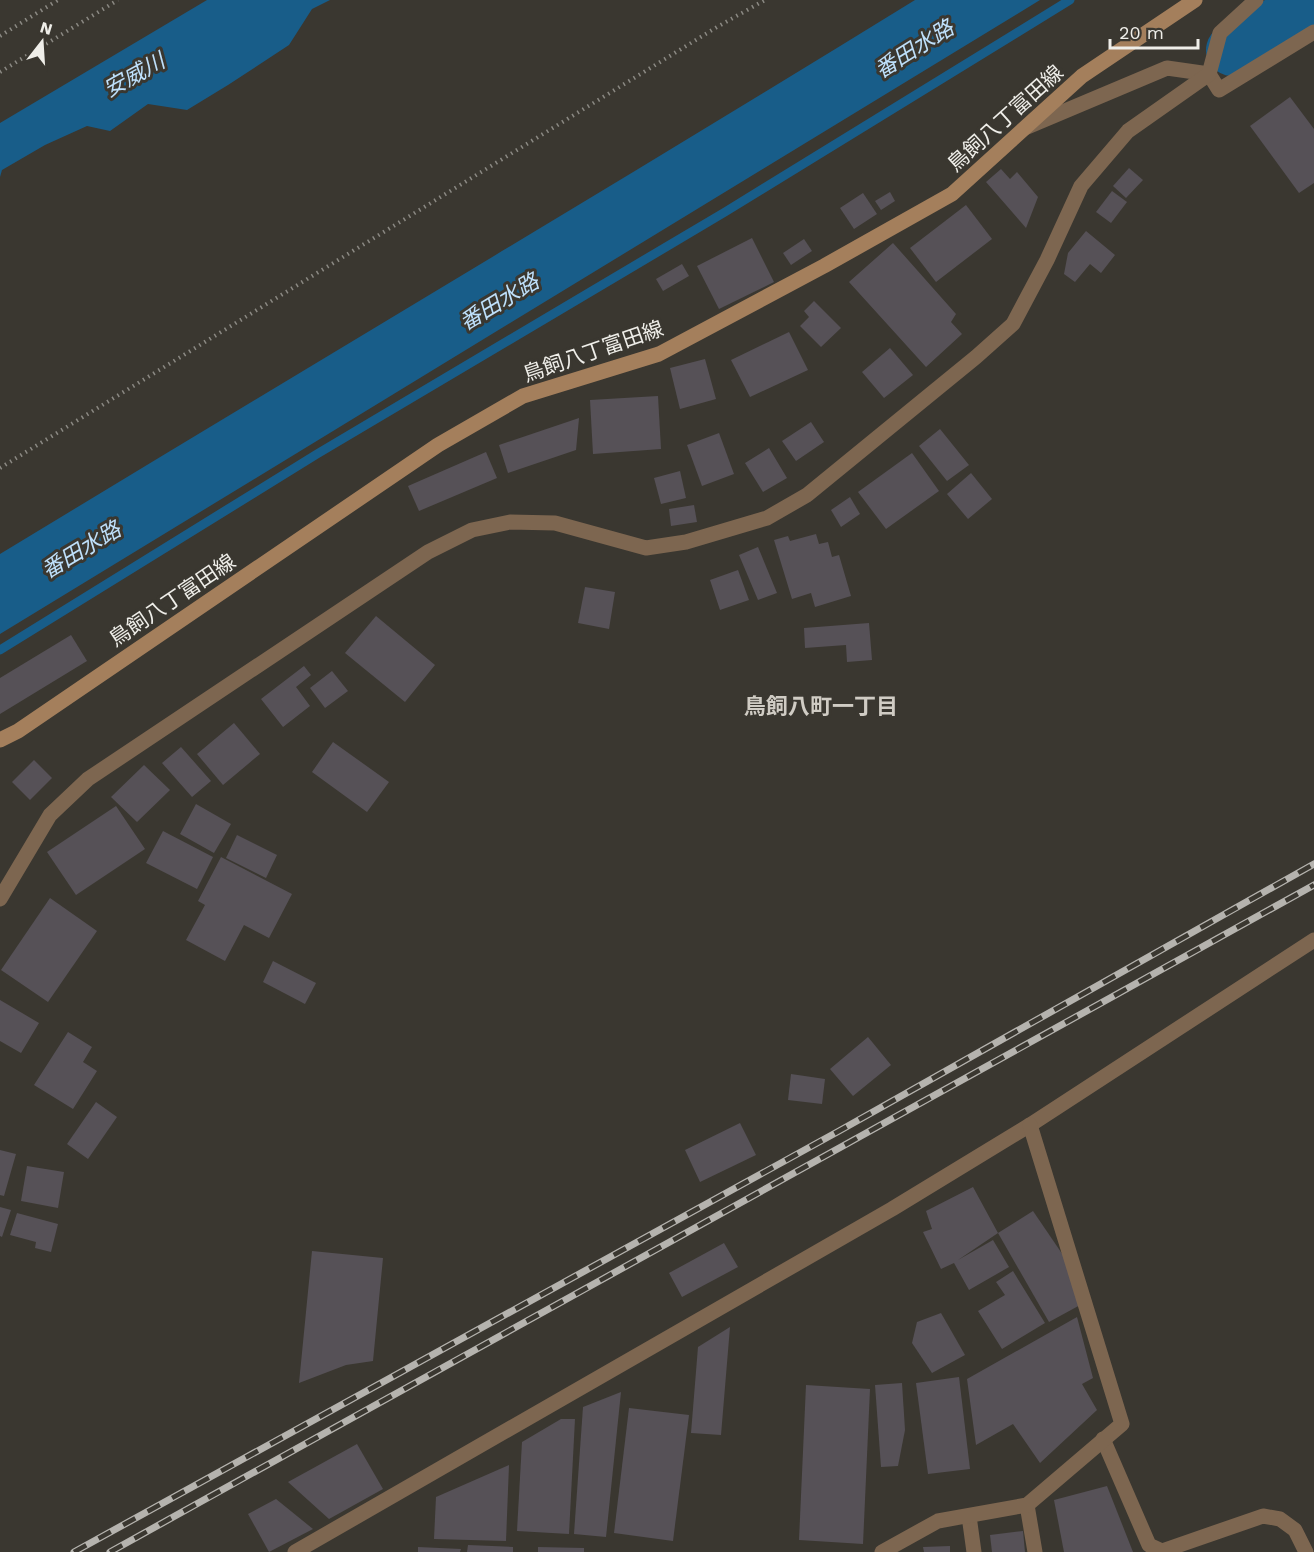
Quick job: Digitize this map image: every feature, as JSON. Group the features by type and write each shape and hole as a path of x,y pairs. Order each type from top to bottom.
{"main road":[{"name":"鳥飼八丁富田線","path":"0,740 18,731 438,445 524,396 659,354 813,272 952,194 1082,76 1196,0"}],"street":[{"path":"0,899 50,815 88,779 429,552 454,539 472,530 510,522 555,523 646,548 686,542 768,518 807,495 1013,324 1047,260 1081,186 1128,131 1209,74 1220,33 1256,0"},
{"path":"1025,128 1167,68 1209,74 1219,90 1314,32"},
{"path":"295,1552 892,1209 1030,1125 1314,940"},
{"path":"882,1552 938,1521 1027,1505 1122,1424 1030,1125"},
{"path":"1103,1439 1149,1545 1162,1551 1263,1516 1280,1519 1295,1530 1306,1552"},
{"path":"1027,1505 1035,1552"},
{"path":"969,1516 974,1552"}],"path":[{"path":"0,36 58,0"},
{"path":"0,72 118,0"},
{"path":"0,468 697,39 765,0"}],"water":[{"name":"安威川","path":"207,0 330,0 312,9 289,45 187,110 148,104 110,131 87,126 45,145 2,170 0,177 0,123"},
{"name":"番田水路","path":"915,0 1040,0 0,634 0,554"}],"building":[{"path":"1290,97 1314,129 1314,183 1299,193 1250,126"},
{"path":"1129,168 1143,180 1126,198 1113,186"},
{"path":"1001,169 1010,179 1017,172 1038,197 1026,228 986,182"},
{"path":"1112,191 1127,202 1111,223 1096,212"},
{"path":"890,192 895,201 881,210 875,201"},
{"path":"863,193 877,214 854,229 840,208"},
{"path":"966,205 992,239 936,282 910,248"},
{"path":"1086,231 1115,255 1101,273 1090,264 1075,282 1064,274 1068,253"},
{"path":"752,238 774,282 719,309 697,266"},
{"path":"804,239 812,251 791,265 783,253"},
{"path":"893,243 956,314 951,322 962,334 926,367 849,282"},
{"path":"682,264 689,276 663,291 656,279"},
{"path":"814,301 841,328 821,347 800,326 809,317 804,311"},
{"path":"789,332 808,370 750,397 731,360"},
{"path":"890,348 913,375 884,398 862,372"},
{"path":"705,359 716,399 680,409 670,368"},
{"path":"658,396 661,449 593,454 590,400"},
{"path":"579,418 576,450 508,473 499,445"},
{"path":"811,422 824,442 796,461 782,441"},
{"path":"940,429 969,465 947,481 919,446"},
{"path":"719,433 734,474 702,486 687,445"},
{"path":"769,448 787,478 763,492 745,463"},
{"path":"486,452 497,478 419,511 408,486"},
{"path":"912,453 939,491 886,529 858,492"},
{"path":"680,471 686,498 661,504 654,478"},
{"path":"971,473 992,499 968,519 947,494"},
{"path":"850,497 860,514 841,527 831,510"},
{"path":"694,505 697,522 671,526 669,509"},
{"path":"816,534 819,544 828,542 832,557 839,555 851,596 815,607 811,593 792,599 774,540 788,536 790,541"},
{"path":"758,547 777,593 758,600 739,555"},
{"path":"738,570 749,600 720,610 710,580"},
{"path":"585,587 615,592 609,629 578,623"},
{"path":"376,616 435,665 405,702 345,653"},
{"path":"869,623 872,660 847,662 846,645 805,648 804,628"},
{"path":"71,635 87,661 0,714 0,678"},
{"path":"304,666 311,675 296,687 310,706 283,727 261,699"},
{"path":"332,671 348,691 325,708 310,688"},
{"path":"234,723 260,754 223,785 197,754"},
{"path":"333,742 389,782 367,812 312,772"},
{"path":"181,747 211,781 192,797 162,763"},
{"path":"34,760 52,778 30,800 12,782"},
{"path":"144,765 170,790 137,822 111,797"},
{"path":"196,804 231,824 214,853 180,834"},
{"path":"116,806 145,849 76,895 47,852"},
{"path":"163,831 213,857 197,889 146,863"},
{"path":"237,835 277,855 266,878 226,858"},
{"path":"221,857 292,894 269,938 244,925 225,961 186,940 205,905 198,901"},
{"path":"50,898 97,931 48,1002 1,970"},
{"path":"273,961 316,983 305,1004 263,982"},
{"path":"0,1000 39,1023 21,1053 0,1041"},
{"path":"68,1032 92,1047 83,1062 97,1071 73,1109 34,1085"},
{"path":"868,1037 891,1065 853,1096 830,1069"},
{"path":"791,1074 825,1079 822,1104 788,1100"},
{"path":"96,1102 117,1117 88,1159 67,1144"},
{"path":"740,1123 756,1155 700,1182 685,1150"},
{"path":"0,1150 16,1154 4,1196 0,1195"},
{"path":"27,1166 64,1172 58,1208 21,1201"},
{"path":"973,1187 998,1233 958,1260 993,1240 1009,1267 969,1290 954,1263 941,1269 923,1232 932,1229 926,1211"},
{"path":"0,1207 11,1210 2,1237 0,1236"},
{"path":"1033,1211 1065,1258 1082,1304 1049,1322 998,1233"},
{"path":"17,1213 58,1224 51,1252 35,1248 36,1242 10,1235"},
{"path":"724,1243 738,1267 682,1297 669,1273"},
{"path":"312,1251 383,1258 373,1361 346,1365 299,1383"},
{"path":"1013,1271 1045,1323 1002,1349 978,1311 1005,1295 996,1282"},
{"path":"941,1313 965,1355 932,1373 912,1343 917,1322"},
{"path":"1077,1317 1093,1378 1082,1384 1097,1410 1040,1463 1013,1424 976,1445 967,1379"},
{"path":"730,1327 721,1435 691,1433 698,1347"},
{"path":"959,1377 970,1469 928,1474 916,1383"},
{"path":"902,1383 905,1430 898,1466 881,1467 875,1385"},
{"path":"806,1385 870,1389 863,1544 799,1540"},
{"path":"621,1392 606,1537 574,1534 583,1407"},
{"path":"629,1408 689,1415 673,1541 614,1533"},
{"path":"561,1419 575,1419 569,1534 517,1531 522,1442"},
{"path":"357,1444 383,1489 329,1519 288,1482"},
{"path":"509,1465 506,1541 434,1539 436,1497"},
{"path":"1107,1486 1133,1552 1064,1552 1054,1500"},
{"path":"276,1499 313,1529 269,1552 248,1514"},
{"path":"1023,1531 1025,1552 992,1552 990,1535"},
{"path":"468,1545 513,1547 513,1552 467,1552"},
{"path":"950,1546 950,1552 924,1552 923,1547"},
{"path":"418,1547 461,1549 460,1552 418,1552"},
{"path":"538,1547 584,1548 584,1552 538,1552"}],"waterway":[{"path":"0,650 317,454 725,212 1070,0"},
{"path":"1232,50 1314,1"}],"railway":[{"path":"74,1552 839,1131 1314,864"},
{"path":"110,1552 1314,885"}],"district":[{"name":"鳥飼八町一丁目","path":"821,706"}]}
